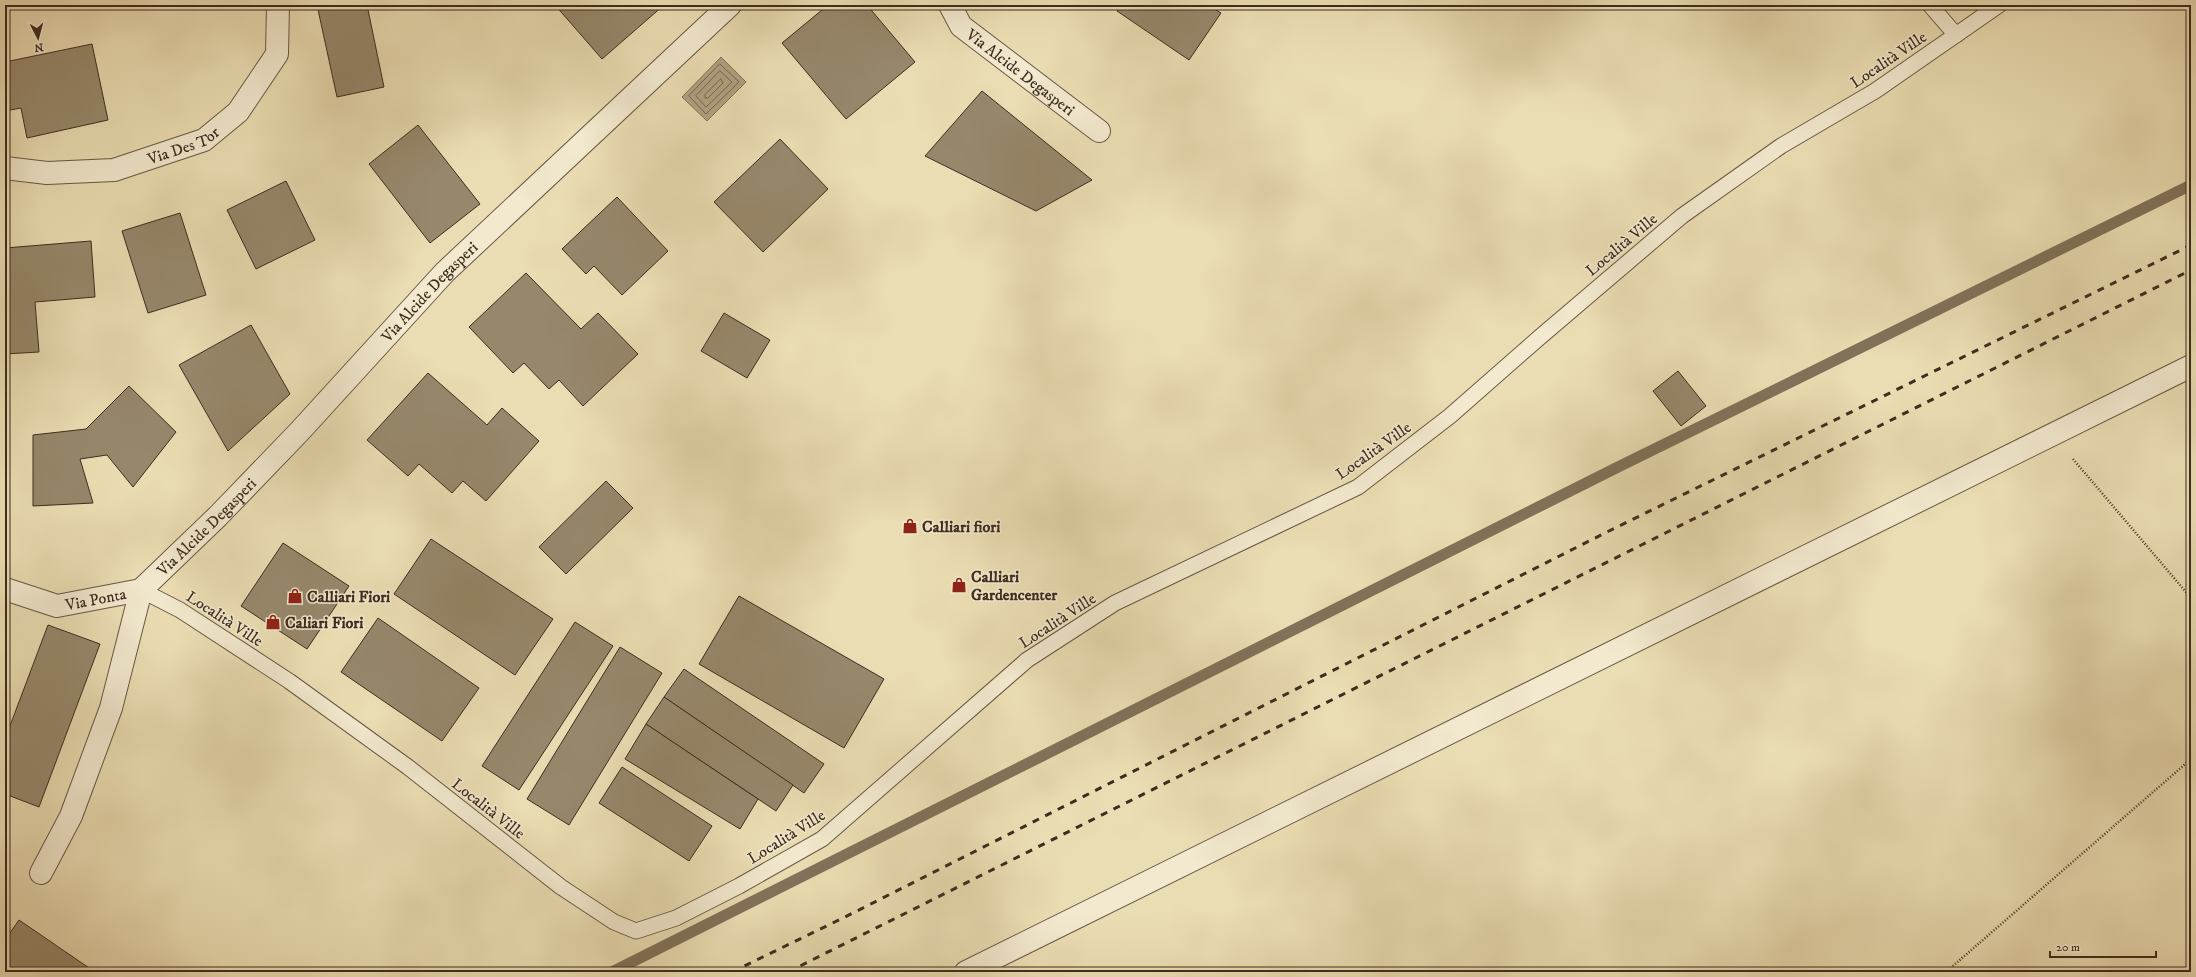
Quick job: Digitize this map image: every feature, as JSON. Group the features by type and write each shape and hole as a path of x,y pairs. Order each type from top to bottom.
{"street":[{"name":"Via Des Tor","path":"5,168 47,173 114,170 204,140 238,112 277,54 278,5"},
{"name":"Via Alcide Degasperi","path":"141,590 218,516 294,437 445,272 730,5"},
{"name":"Via Alcide Degasperi","path":"950,5 961,26 1099,131"},
{"path":"966,972 2191,366"},
{"name":"Via Ponta","path":"5,589 57,606 141,590"},
{"path":"41,873 71,816 111,708 141,590"}],"lane":[{"path":"1930,5 1956,35"},
{"name":"Località Ville","path":"141,590 180,610 289,681 408,767 568,891 614,922 636,931 643,929 676,918 739,886 822,839 1027,660 1115,603 1358,487 1450,416 1540,336 1682,216 1781,146 1875,91 1999,5"}],"path":[{"path":"2053,435 2191,598"},
{"path":"1946,972 2191,759"}],"water":[{"path":"721,57 746,82 707,121 682,97"}],"building":[{"path":"317,5 367,5 384,87 337,97"},
{"path":"555,5 664,5 602,59"},
{"path":"828,5 867,5 915,62 846,119 782,43"},
{"path":"1121,5 1208,5 1221,13 1189,60 1117,11"},
{"path":"92,44 108,120 27,138 21,108 5,111 5,62"},
{"path":"982,91 1092,180 1036,211 925,156"},
{"path":"418,125 480,204 430,243 369,164"},
{"path":"780,139 828,189 763,252 714,202"},
{"path":"286,181 315,240 256,269 227,210"},
{"path":"617,197 668,251 622,295 594,266 586,274 562,249"},
{"path":"180,213 206,295 148,313 122,231"},
{"path":"91,241 95,297 35,302 39,352 5,354 5,248"},
{"path":"526,273 581,329 598,313 638,354 583,406 559,380 549,389 524,363 513,373 469,327"},
{"path":"724,313 770,340 747,378 701,351"},
{"path":"251,325 290,394 228,451 179,365"},
{"path":"1678,371 1706,406 1681,426 1653,391"},
{"path":"428,373 487,425 502,408 539,441 486,501 463,481 452,493 419,464 408,476 367,440"},
{"path":"129,386 176,432 133,487 107,455 80,459 93,503 33,506 33,435 86,429"},
{"path":"606,481 633,508 566,574 539,547"},
{"path":"431,539 553,619 515,675 394,594"},
{"name":"Calliari Fiori","path":"283,543 349,586 307,649 241,606"},
{"path":"739,596 884,679 844,748 699,664"},
{"path":"378,618 479,688 442,741 341,672"},
{"path":"575,622 613,646 519,790 482,766"},
{"path":"48,625 100,644 39,807 5,794 5,739"},
{"path":"620,647 662,673 569,825 527,799"},
{"path":"684,669 824,764 804,793 664,697"},
{"path":"664,697 793,785 776,811 646,724"},
{"path":"646,724 758,799 740,829 625,759"},
{"path":"622,767 712,826 689,861 599,803"},
{"path":"19,920 95,972 5,972 5,940"}],"waterway":[{"path":"612,972 1616,468 2191,185"}],"railway":[{"path":"732,972 845,917 1609,531 2191,245"},
{"path":"788,972 2191,270"}],"place":[{"name":"Calliari fiori","path":"910,526"},
{"name":"Calliari Gardencenter","path":"959,585"},
{"name":"Calliari Fiori","path":"295,596"},
{"name":"Caliari Fiori","path":"273,622"}]}
